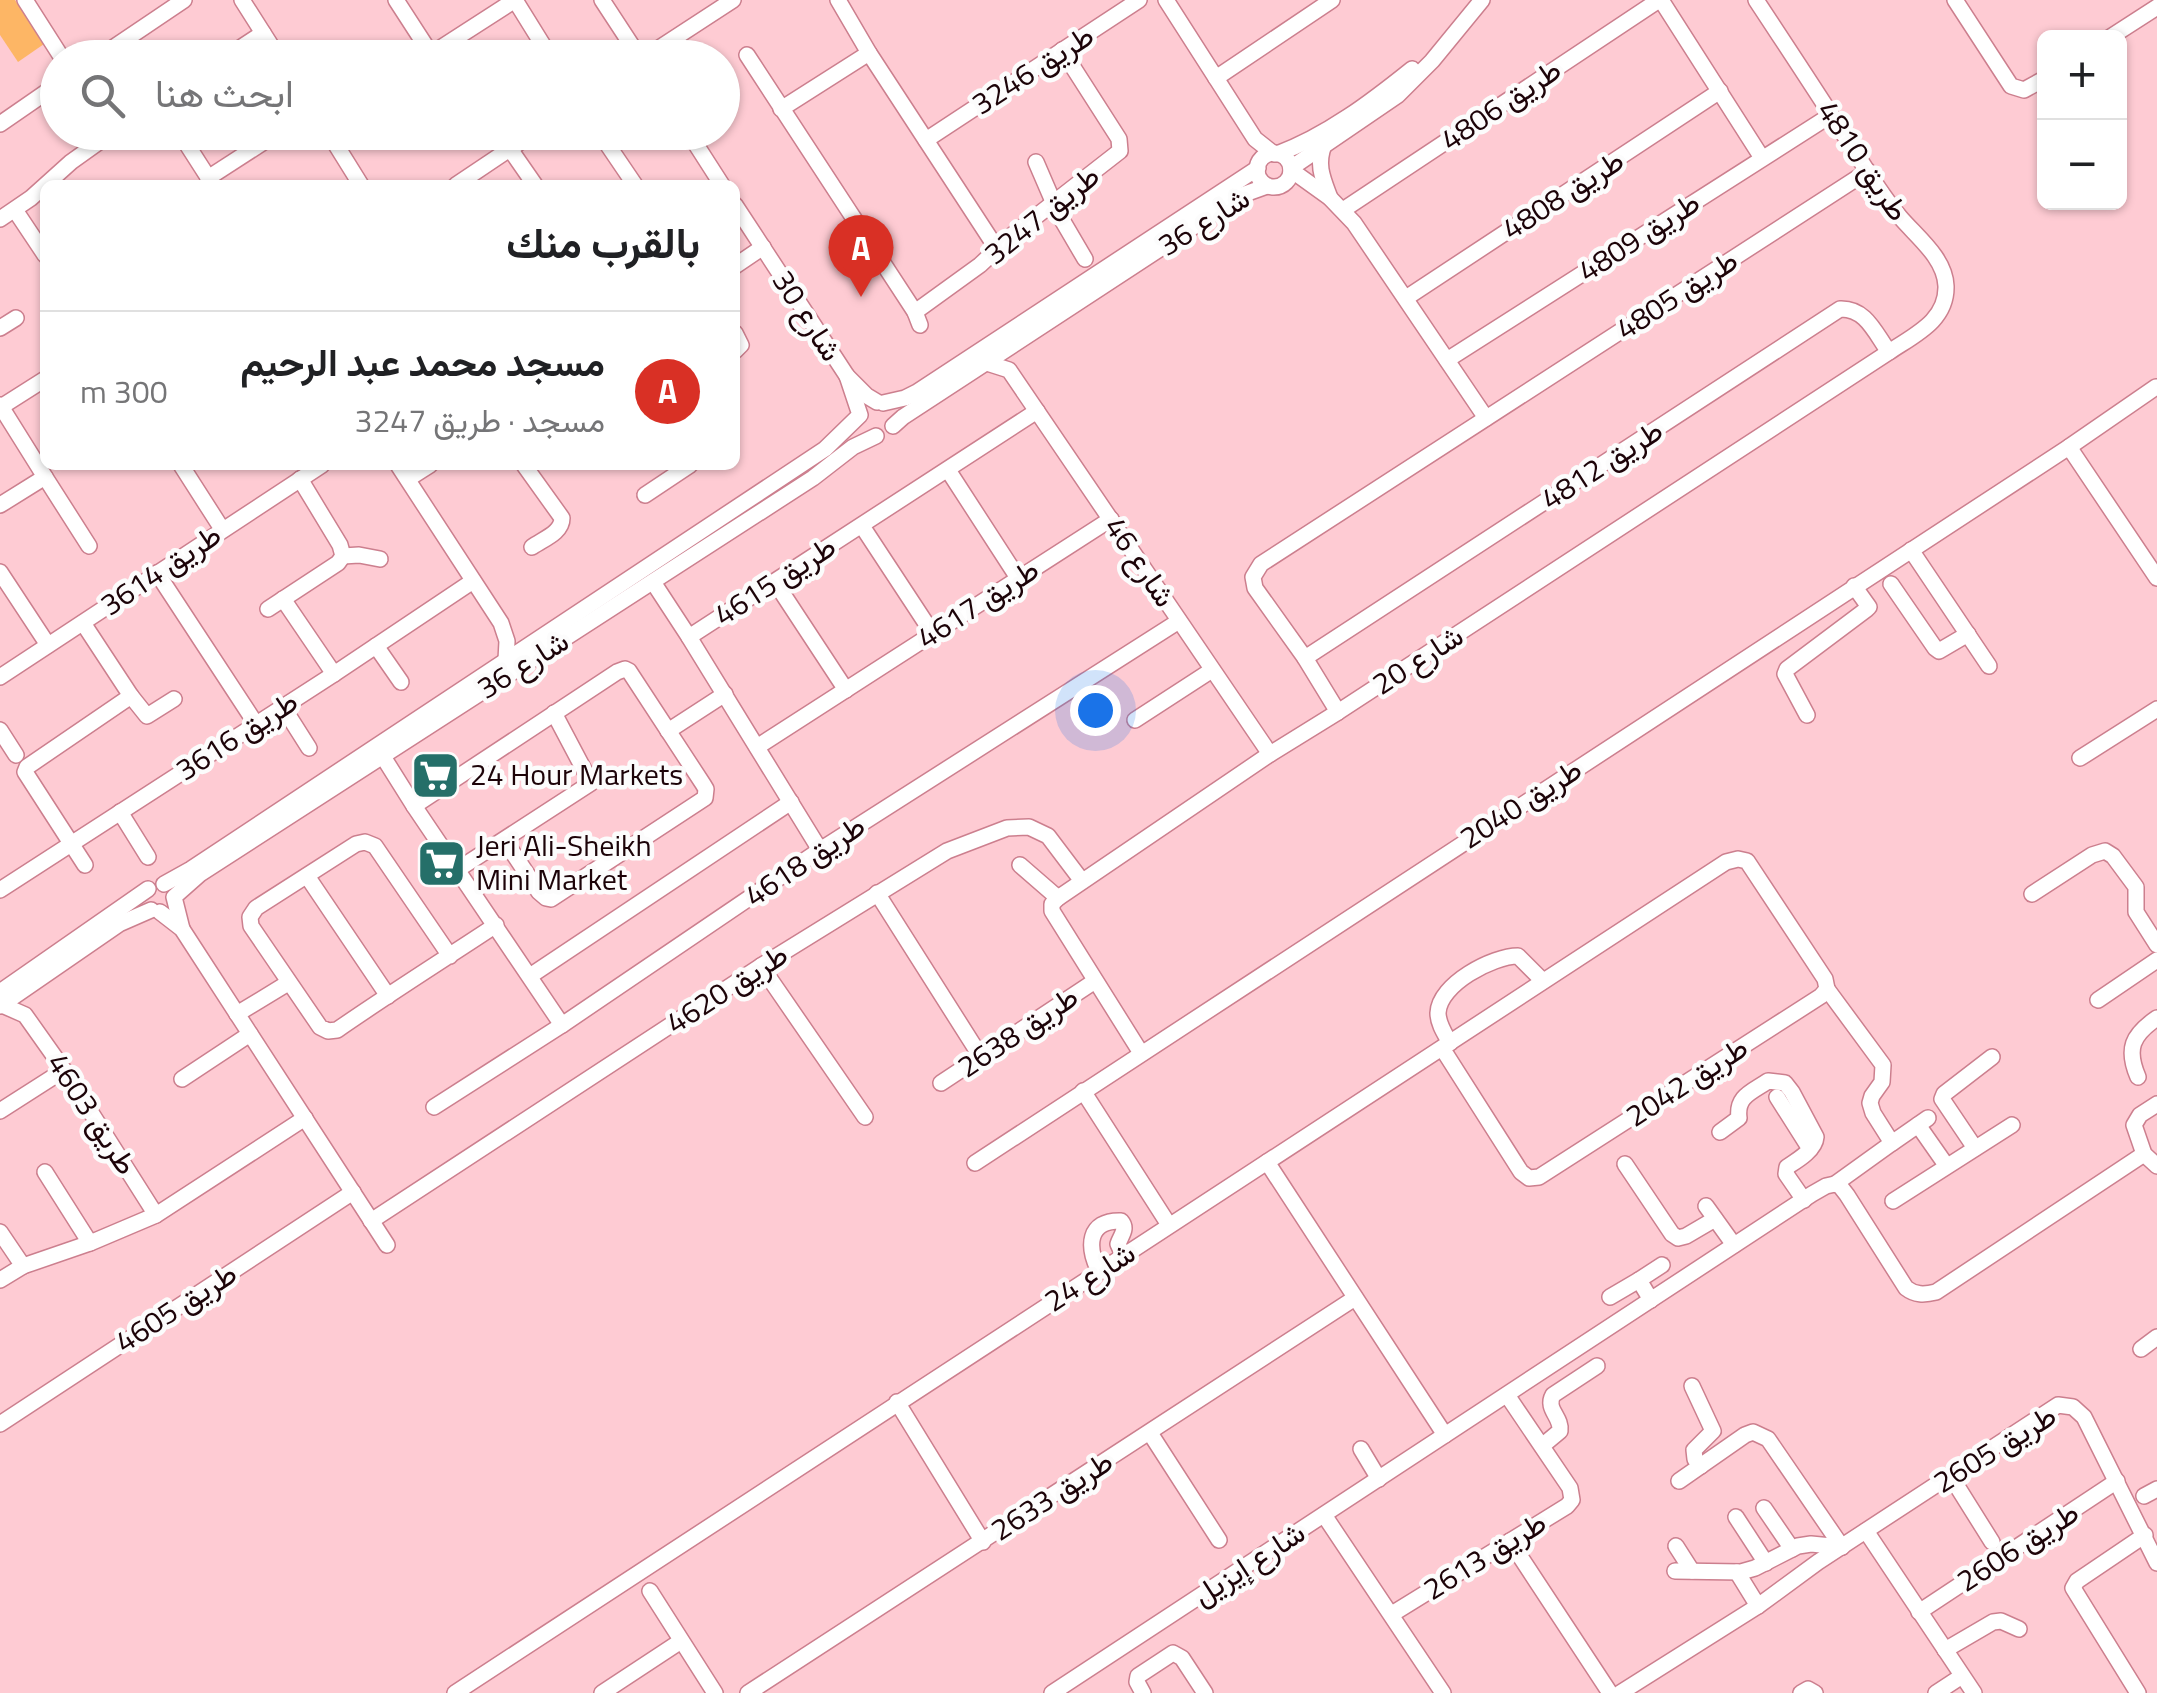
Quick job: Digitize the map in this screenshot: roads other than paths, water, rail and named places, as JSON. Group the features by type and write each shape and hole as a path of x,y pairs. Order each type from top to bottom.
{"street":[{"path":"26,0 51,40"},
{"path":"125,40 184,0"},
{"path":"242,0 268,40"},
{"path":"396,0 419,40"},
{"path":"453,40 514,0 540,40"},
{"path":"602,0 630,40"},
{"path":"670,40 733,0"},
{"path":"838,0 997,249"},
{"name":"طريق 3246","path":"926,140 1140,0"},
{"path":"1166,0 1267,160"},
{"path":"1302,0 1311,15"},
{"path":"1216,78 1332,0"},
{"name":"شارع 36","path":"1291,169 1398,95 1482,0"},
{"path":"1660,0 1762,158"},
{"name":"طريق 4806","path":"1343,210 1660,0"},
{"name":"طريق 4810","path":"1756,0 1896,213 1942,268 1945,297 1931,324"},
{"path":"1955,0 2011,86 2024,90 2037,83"},
{"path":"2121,30 2157,7"},
{"name":"شارع 36","path":"880,402 905,398 920,390 1267,160 1323,132 1390,86 1470,16"},
{"path":"251,40 263,32"},
{"name":"طريق 3247","path":"747,55 917,319 1120,151 1118,139 1062,50"},
{"path":"780,109 869,52"},
{"name":"طريق 4808","path":"1406,298 1720,92"},
{"path":"0,124 40,96"},
{"name":"طريق 4809","path":"1447,360 1831,115"},
{"path":"1324,145 1320,168 1330,198"},
{"path":"49,180 88,150"},
{"path":"190,150 209,180"},
{"path":"213,180 254,150"},
{"path":"339,150 358,180"},
{"path":"464,180 508,150"},
{"path":"511,150 531,180"},
{"path":"612,150 632,180"},
{"path":"700,150 719,180"},
{"path":"1267,160 1286,159 1291,169 1343,210 1486,418"},
{"path":"1267,160 1260,178 1272,186 1330,198"},
{"path":"1036,162 1058,213 1085,259"},
{"path":"1272,186 1287,181 1291,169"},
{"name":"طريق 4805","path":"1304,658 1255,588 1253,577 1262,564 1868,171"},
{"name":"شارع 36","path":"893,426 1242,195 1272,186"},
{"path":"40,188 7,215 40,250"},
{"name":"شارع 30","path":"740,212 847,376 880,402"},
{"path":"740,263 763,248"},
{"name":"طريق 4812","path":"1304,658 1840,309 1853,308 1862,315 1889,352"},
{"path":"0,328 16,318"},
{"name":"شارع 20","path":"1058,898 1270,754 1931,324"},
{"path":"987,363 1009,370 1010,347"},
{"name":"شارع 46","path":"1009,370 1270,754"},
{"name":"شارع 30","path":"847,376 860,416"},
{"path":"40,383 1,406 40,468"},
{"name":"طريق 2040","path":"974,1163 2156,387"},
{"path":"880,402 892,410 894,418 886,434 876,436 863,429 860,416 866,406 880,402"},
{"name":"طريق 4615","path":"689,636 1038,410"},
{"name":"شارع 36","path":"1,1001 190,869 825,449 860,416"},
{"name":"شارع 36","path":"162,890 200,874 824,470 853,447 876,436"},
{"path":"2069,447 2157,578"},
{"path":"41,470 89,546"},
{"path":"184,470 222,529"},
{"name":"طريق 3614","path":"0,677 314,470"},
{"path":"528,470 562,518 559,530 532,547"},
{"path":"948,470 1018,578"},
{"path":"403,472 500,623 507,642 506,660"},
{"path":"645,495 664,472"},
{"path":"0,505 45,476"},
{"path":"268,609 338,563 342,556 340,546 300,479"},
{"name":"طريق 4617","path":"757,747 1111,519"},
{"name":"طريق 4615","path":"862,526 933,634"},
{"path":"1911,550 1989,666"},
{"path":"342,556 380,558"},
{"path":"0,572 48,645"},
{"path":"157,573 256,724"},
{"name":"طريق 3616","path":"0,890 473,580"},
{"path":"652,582 820,850"},
{"path":"775,582 846,690"},
{"path":"1891,584 1934,648 1946,649 1968,634"},
{"path":"1807,714 1786,670 1869,607 1854,586"},
{"path":"283,599 334,674"},
{"path":"1822,608 1838,631"},
{"name":"طريق 4618","path":"434,1107 820,850 1179,620"},
{"path":"83,622 147,716 174,699"},
{"path":"500,623 514,636 532,642"},
{"path":"1795,625 1812,650"},
{"path":"376,646 401,682"},
{"path":"1304,658 1338,712"},
{"path":"414,806 617,672 625,670 632,674 706,789 702,802 551,898 542,896 505,840"},
{"path":"1135,720 1212,670"},
{"path":"668,731 725,694"},
{"path":"22,761 131,696"},
{"path":"283,706 309,748"},
{"path":"2080,758 2157,710"},
{"path":"458,870 591,783 554,714"},
{"path":"0,730 85,865"},
{"path":"382,755 562,1025"},
{"path":"530,976 791,802"},
{"path":"120,812 148,857"},
{"name":"طريق 4620","path":"372,1221 761,966 946,851 1007,828 1039,830 1048,836 1082,881"},
{"path":"450,956 375,846 366,842 356,844 256,908 250,917 251,926 288,983 328,1031 336,1030 388,996 450,956 496,926"},
{"path":"2032,894 2092,855 2105,851 2136,887 2136,912 2157,945"},
{"name":"شارع 24","path":"455,1693 1726,862 1747,861 1828,989"},
{"path":"1020,865 1058,898 1052,904 1052,912 1141,1053"},
{"path":"307,876 388,996"},
{"path":"162,890 146,902 182,929"},
{"path":"1,1001 27,988 119,924 170,908 162,890"},
{"path":"162,890 182,929 387,1245"},
{"path":"877,893 981,1056"},
{"path":"1446,1045 1438,1008 1453,987 1471,973 1505,956 1518,956 1543,982"},
{"path":"761,966 865,1117"},
{"path":"2098,1000 2154,968"},
{"name":"طريق 2638","path":"941,1084 1095,981"},
{"path":"237,1014 288,983"},
{"path":"1,1001 26,1015 27,988"},
{"path":"1828,989 1883,1065 1882,1082 1870,1104 1892,1143"},
{"name":"طريق 2042","path":"1446,1045 1521,1172 1529,1178 1539,1177 1828,989"},
{"name":"طريق 4603","path":"26,1015 156,1215"},
{"path":"2138,1077 2131,1061 2133,1045 2137,1034 2157,1018"},
{"path":"182,1080 250,1034"},
{"path":"1975,1148 1942,1099 1992,1057"},
{"path":"0,1111 64,1070"},
{"path":"1720,1132 1739,1118 1740,1100 1768,1081 1784,1084 1814,1130 1816,1143 1787,1167 1786,1174 1804,1200"},
{"path":"1083,1091 1170,1225"},
{"path":"1777,1096 1810,1149"},
{"path":"2157,1104 2140,1115 2134,1125 2144,1154 2157,1166"},
{"path":"0,1280 23,1266 156,1215 304,1118"},
{"name":"شارع إيزيل","path":"1052,1693 1734,1245 1835,1184 1923,1121 1946,1165"},
{"path":"1893,1201 2012,1125"},
{"path":"1835,1184 1847,1194 1906,1288 1926,1295 2144,1154"},
{"path":"1267,1162 1446,1436"},
{"path":"1625,1164 1672,1234 1678,1238 1686,1236 1710,1212 1734,1245"},
{"path":"45,1172 90,1242"},
{"name":"طريق 4605","path":"0,1424 353,1192"},
{"path":"1099,1270 1090,1248 1091,1238 1105,1223 1116,1220 1124,1225 1118,1244 1123,1255"},
{"path":"0,1232 23,1266"},
{"path":"1610,1297 1662,1265"},
{"path":"1639,1280 1651,1300"},
{"name":"طريق 2633","path":"748,1693 1355,1298"},
{"path":"2141,1349 2157,1337"},
{"path":"1557,1362 1570,1384"},
{"path":"1542,1446 1560,1432 1561,1423 1550,1406 1553,1395 1597,1366"},
{"path":"1692,1386 1712,1431 1694,1450 1700,1466"},
{"name":"طريق 2613","path":"1392,1614 1572,1500 1570,1488 1508,1395"},
{"path":"897,1402 984,1542"},
{"name":"طريق 2605","path":"1620,1693 1758,1606 2053,1407 2073,1407 2082,1413 2157,1564"},
{"path":"1150,1432 1220,1540"},
{"path":"1679,1481 1745,1435 1759,1434 1781,1455 1842,1546"},
{"path":"1361,1449 1379,1479"},
{"path":"1950,1475 1992,1542"},
{"name":"طريق 2606","path":"1919,1612 2117,1482"},
{"path":"1764,1508 1792,1549"},
{"name":"طريق 2613","path":"1324,1515 1443,1693"},
{"path":"1736,1517 1766,1563"},
{"path":"1866,1531 1974,1693"},
{"name":"طريق 2606","path":"2138,1693 2073,1588 2144,1535"},
{"path":"1510,1541 1610,1693"},
{"path":"1675,1572 1746,1571 1811,1544 1842,1546"},
{"path":"1676,1546 1692,1571"},
{"path":"1737,1572 1758,1606"},
{"path":"650,1591 715,1693"},
{"path":"1945,1650 1993,1622 2020,1629"},
{"path":"1145,1632 1163,1658"},
{"path":"602,1693 681,1641"},
{"path":"1128,1643 1145,1670"},
{"path":"1143,1693 1137,1679 1173,1654 1179,1655 1205,1693"},
{"path":"1936,1693 1962,1676"},
{"path":"1801,1693 1808,1689 1815,1693"}],"place":[{"name":"مسجد محمد عبد الرحيم","path":"861,297"},
{"name":"24 Hour Markets","path":"435,775"},
{"name":"Jeri Ali-Sheikh Mini Market","path":"441,863"}]}
